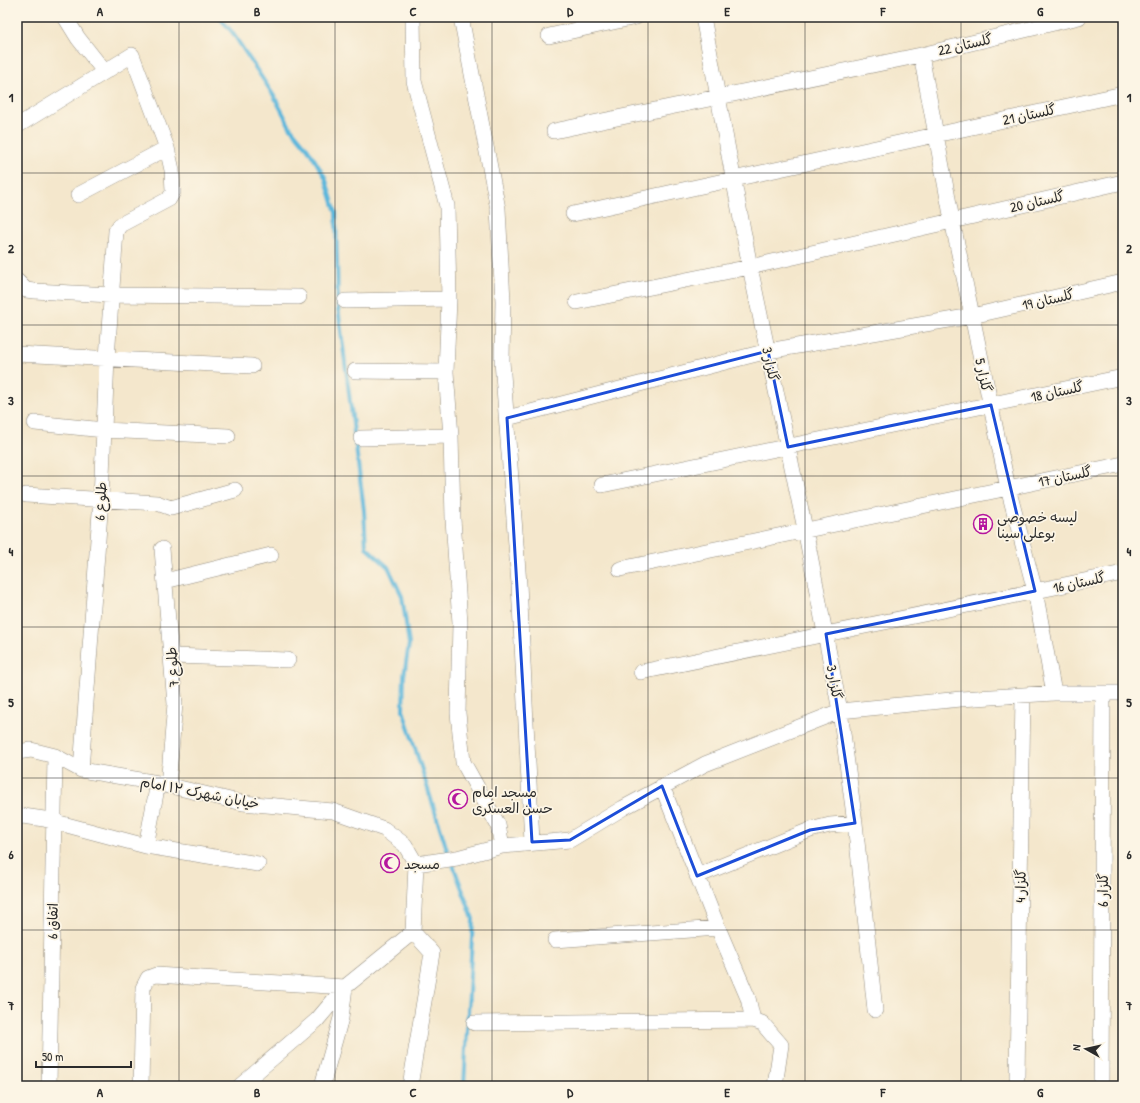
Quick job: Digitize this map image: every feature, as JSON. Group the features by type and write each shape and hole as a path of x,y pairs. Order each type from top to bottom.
{"street":[{"path":"65,17 78,38 104,71"},
{"path":"413,17 414,81 447,206 449,299 446,372 451,436 453,519 460,623 458,713 463,762 498,825 502,846"},
{"path":"461,17 498,209 503,301 502,361 526,700 532,842"},
{"path":"549,36 619,19 636,17"},
{"name":"گلزار 3","path":"702,17 719,96 750,267 805,529 840,711 855,823 875,1010"},
{"name":"گلستان 22","path":"554,131 921,54 1079,17"},
{"name":"گلزار 5","path":"921,54 952,220 1008,488 1035,591 1054,693"},
{"path":"17,126 130,55 134,56 166,148 78,195"},
{"name":"گلستان 21","path":"573,214 1123,94"},
{"name":"طلوع 6","path":"82,770 101,499 107,358 116,231 120,225 169,200 172,196 172,170 166,148"},
{"name":"گلستان 20","path":"577,302 750,267 1123,182"},
{"path":"17,281 26,290 34,291 111,295 299,297"},
{"name":"گلستان 19","path":"507,418 768,351 972,316 1123,282"},
{"path":"345,301 449,299"},
{"path":"17,354 252,366"},
{"path":"355,371 446,372"},
{"name":"گلستان 18","path":"602,485 1123,377"},
{"path":"35,423 104,430 228,436"},
{"path":"360,438 451,436"},
{"name":"گلستان 17","path":"620,569 805,529 1123,464"},
{"path":"26,495 157,503 171,508 235,490"},
{"name":"طلوع 7","path":"146,846 163,784 175,704 162,549"},
{"path":"165,581 271,555"},
{"name":"گلستان 16","path":"641,672 1123,573"},
{"path":"172,656 288,660"},
{"path":"410,1086 432,953 413,932 416,864 432,863 457,858 502,846 532,842 570,840 662,786 705,764 840,711 961,699 1054,693 1102,694 1123,692"},
{"name":"گلزار 6","path":"1101,1086 1102,694"},
{"name":"گلزار 4","path":"1017,1077 1023,695"},
{"name":"خیابان شهرک ۱۲ امام","path":"17,752 31,750 55,756 82,770 163,784 243,803 333,811 384,828 405,845 416,864"},
{"name":"اتفاق 6","path":"50,1086 55,756"},
{"path":"662,786 718,928 748,998 753,1020"},
{"path":"17,818 23,816 44,819 146,846 258,864"},
{"path":"697,876 810,830 830,825 855,823"},
{"path":"555,940 718,928"},
{"path":"240,1086 317,1020 345,987 413,932"},
{"path":"141,1086 143,988 148,978 156,975 345,987"},
{"path":"322,1086 341,1018 345,987"},
{"path":"474,1023 753,1020 762,1023 781,1045 775,1086"}],"highlighted area":[{"path":"768,351 788,447 991,405 1035,591 826,634 855,823 810,830 697,876 662,786 570,840 532,842 507,418"}],"waterway":[{"path":"219,17 232,32 274,96 290,127 308,149 325,177 336,213 338,307 364,510 366,547 388,567 402,596 409,644 404,676 403,710 449,856"},
{"path":"452,862 473,919 464,1086"}],"place":[{"name":"لیسه خصوصی بوعلی سینا","path":"983,524"},
{"name":"مسجد امام حسن العسکری","path":"458,799"},
{"name":"مسجد","path":"390,863"}]}
